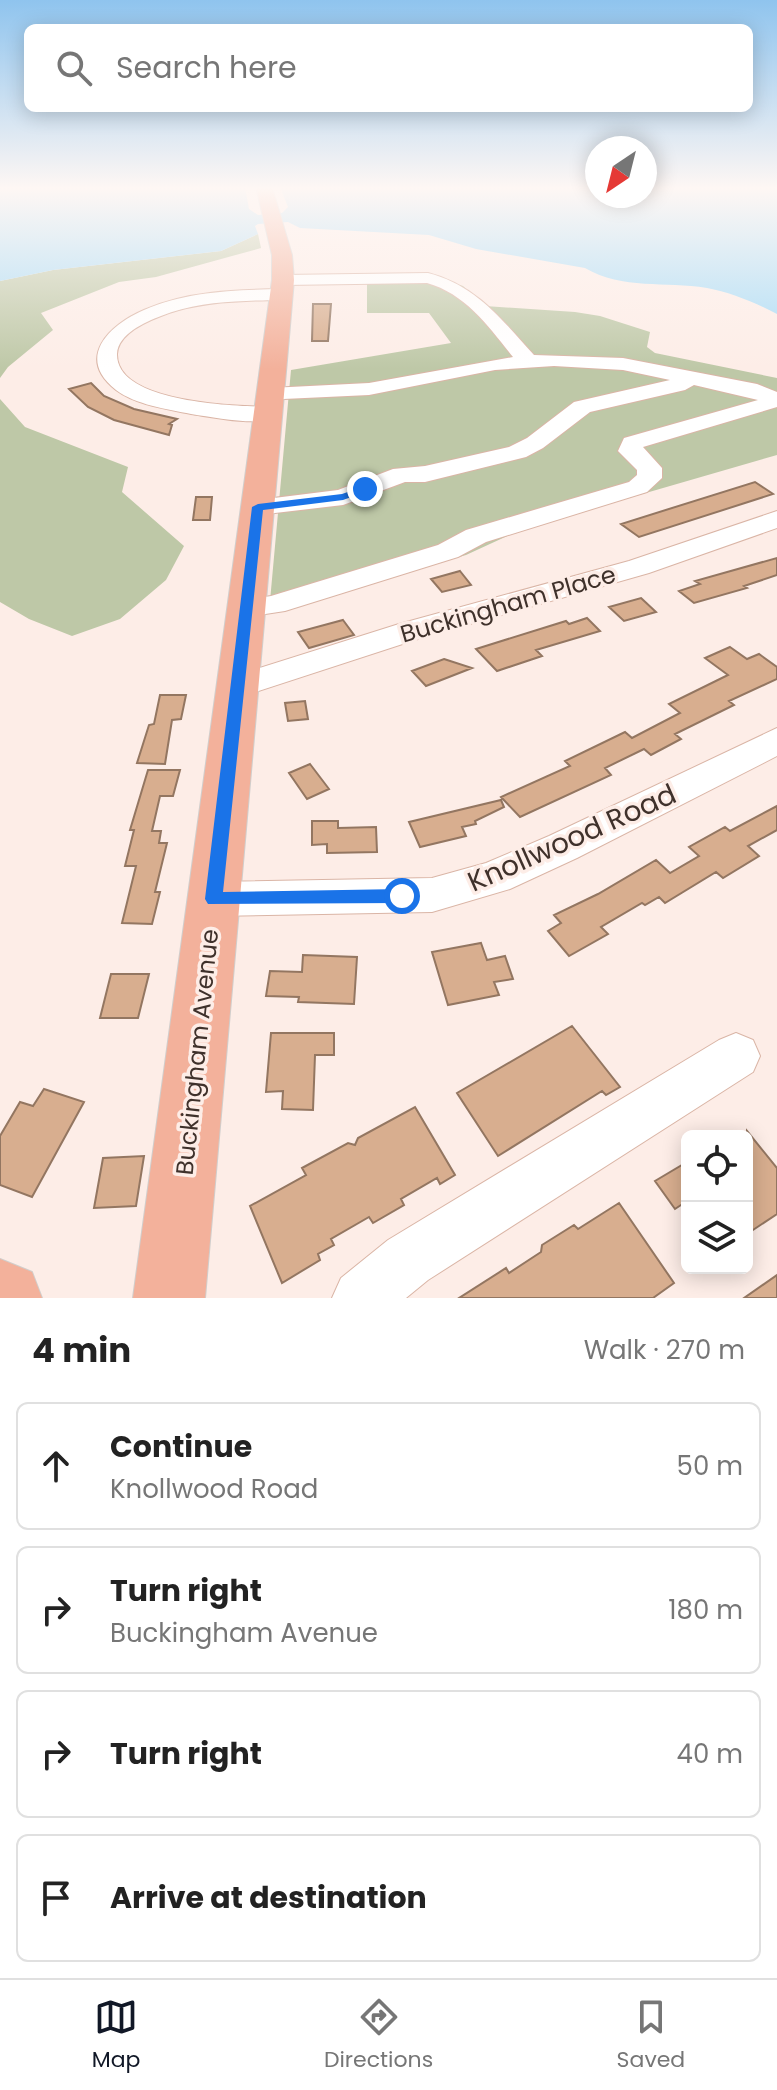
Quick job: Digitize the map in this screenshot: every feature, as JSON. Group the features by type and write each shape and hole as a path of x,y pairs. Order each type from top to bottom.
{"main road":[{"name":"Buckingham Avenue","path":"169,1298 282,287 280,248"},
{"path":"0,1295 6,1298"}],"street":[{"path":"246,608 274,605 448,551 476,536 638,487 649,478 650,468 630,451 632,443 762,407 775,399 757,391 623,364 528,361 269,405 191,407 150,398 118,380 111,372 107,355 115,336 126,326 165,308 282,287 428,278 449,283 480,308 528,361"},
{"path":"258,507 343,497 391,478 416,484 425,474 517,452 535,443 582,407 677,385 688,379"},
{"name":"Buckingham Place","path":"237,687 410,631 639,567 777,519"},
{"name":"Knollwood Road","path":"214,899 432,895 462,888 563,847 777,741"},
{"path":"361,1298 408,1260 736,1056"}],"green space":[{"path":"228,248 261,248 156,277 119,282 41,313 53,330 8,367 0,378 0,281 53,270 221,251"},
{"path":"367,276 438,278 463,286 485,306 600,316 650,332 647,347 655,353 777,378 777,455 525,528 466,555 269,612 291,370 451,343 429,313 367,313"},
{"path":"0,399 25,427 128,467 122,492 184,546 166,580 120,619 72,636 29,619 0,602"}],"water":[{"path":"0,248 228,248 221,251 53,270 0,281"},
{"path":"471,248 777,248 777,314 743,298 716,290 629,282 599,275 585,268"}],"building":[{"path":"313,304 331,304 328,341 312,341"},
{"path":"91,383 104,396 134,409 177,419 169,424 172,425 169,435 114,420 88,407 69,389"},
{"path":"755,482 773,494 639,537 621,524"},
{"path":"196,497 212,497 210,520 193,520"},
{"path":"777,558 777,575 744,586 747,588 694,603 679,591 700,584 695,581"},
{"path":"460,571 471,585 442,592 431,579"},
{"path":"641,598 656,612 624,621 609,607"},
{"path":"587,618 600,631 536,650 542,656 497,671 476,649 566,621 569,624"},
{"path":"343,620 354,635 309,648 298,632"},
{"path":"730,647 747,659 759,654 777,667 777,679 729,701 734,705 675,734 681,739 651,755 644,749 605,768 611,775 520,817 501,797 570,766 565,761 625,732 632,738 680,713 669,704 728,675 705,658"},
{"path":"444,659 472,668 426,686 412,671"},
{"path":"160,695 186,695 181,719 172,720 165,764 137,763 149,725 154,724"},
{"path":"305,701 308,719 288,721 285,703"},
{"path":"310,764 329,789 307,799 289,773"},
{"path":"148,770 180,770 173,796 160,796 152,831 161,831 159,843 167,843 155,892 160,892 152,924 122,923 136,866 125,866 134,830 130,830"},
{"path":"501,800 504,807 475,821 476,824 462,827 466,836 420,847 409,822"},
{"path":"777,806 777,830 748,846 759,856 723,878 716,872 665,903 659,897 645,905 642,903 601,927 608,934 569,956 548,931 561,923 554,915 656,860 670,873 699,856 689,847 725,827 730,831"},
{"path":"312,821 338,821 338,828 376,827 377,852 327,853 327,844 312,845"},
{"path":"481,943 487,960 505,956 513,979 494,982 499,995 448,1005 432,952"},
{"path":"303,955 357,957 354,1004 298,1002 299,997 266,996 270,971 302,972"},
{"path":"111,974 149,974 138,1018 100,1018"},
{"path":"572,1026 620,1087 606,1095 602,1091 498,1156 457,1093"},
{"path":"271,1033 334,1033 334,1055 315,1055 313,1110 282,1109 283,1091 266,1092"},
{"path":"44,1089 84,1102 32,1197 0,1185 0,1136 20,1102 33,1106"},
{"path":"415,1107 455,1175 440,1184 437,1178 401,1199 404,1205 373,1223 369,1217 331,1239 334,1245 318,1254 320,1260 282,1283 250,1206 306,1175 302,1168 348,1143 355,1145 358,1138"},
{"path":"753,1138 777,1168 777,1214 753,1230"},
{"path":"144,1156 136,1206 94,1208 103,1158"},
{"path":"681,1166 681,1205 675,1209 655,1181"},
{"path":"619,1203 674,1283 653,1298 459,1298 506,1268 509,1273 541,1252 542,1245 574,1225 578,1229"},
{"path":"777,1275 777,1298 744,1298"}],"route":[{"path":"365,489 343,497 303,504 258,507 214,899 402,896"}]}
